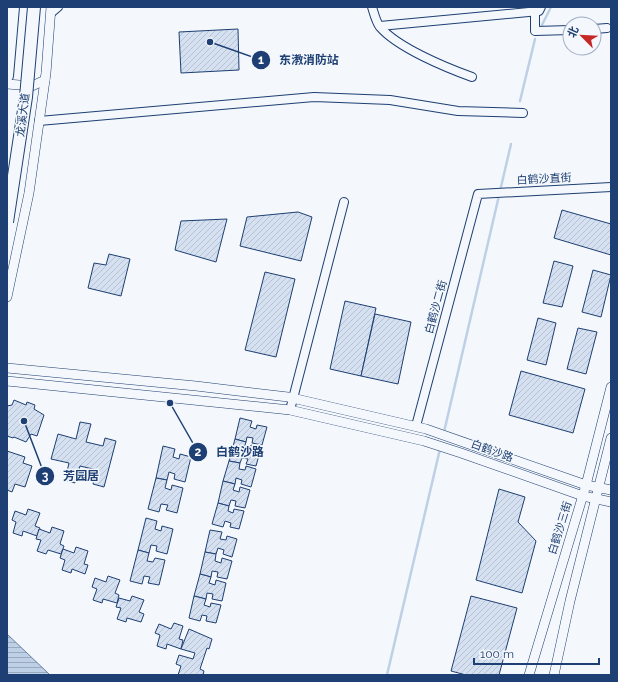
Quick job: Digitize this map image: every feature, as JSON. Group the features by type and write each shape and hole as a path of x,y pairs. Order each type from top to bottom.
{"main road":[{"path":"7,76 13,7"},
{"name":"龙溪大道","path":"7,222 24,112 34,7"}],"street":[{"path":"7,297 25,213 45,80 51,10 58,7"},
{"path":"372,7 380,26 404,46 457,72 472,77"},
{"path":"380,26 538,9 535,31 562,30"},
{"path":"602,28 607,28"},
{"path":"7,84 32,86 45,80"},
{"path":"39,121 314,97 390,100 458,112 523,113"},
{"name":"白鹤沙直街","path":"478,194 611,186"},
{"name":"白鹤沙二街","path":"416,426 478,194"},
{"path":"290,410 344,202"},
{"name":"白鹤沙路","path":"7,368 196,386 293,398 416,426 464,441 586,485 611,490"},
{"path":"8,380 25,370"},
{"name":"白鹤沙路","path":"8,380 290,410 424,441 461,452 582,496 611,502"},
{"name":"白鹤沙三街","path":"529,675 586,485 611,386"},
{"path":"554,675 570,601 611,438"}],"water":[{"path":"7,634 48,673 50,675 7,675"}],"building":[{"path":"238,29 239,70 181,73 179,32"},
{"path":"562,210 611,224 611,255 554,238"},
{"path":"298,212 312,217 301,261 240,246 247,217"},
{"path":"227,219 216,262 175,250 181,221"},
{"path":"109,254 130,259 121,296 88,288 94,263 106,265"},
{"path":"554,261 573,266 562,307 543,303"},
{"path":"593,270 611,275 601,317 582,312"},
{"path":"265,272 295,279 276,357 245,350"},
{"path":"345,301 376,308 361,376 330,369"},
{"path":"375,314 411,322 398,384 361,376"},
{"path":"538,318 556,323 546,365 527,360"},
{"path":"578,328 597,332 586,374 567,369"},
{"path":"521,371 585,389 573,433 509,415"},
{"path":"14,400 26,405 27,402 35,405 34,409 44,415 37,436 31,434 26,442 7,436 7,406 12,405"},
{"path":"240,418 252,421 250,427 256,429 257,425 267,427 262,445 252,443 253,438 247,437 246,442 235,439"},
{"path":"80,422 91,424 86,442 103,446 105,438 116,441 104,487 93,484 97,470 80,466 75,483 65,480 69,463 51,459 58,434 76,439"},
{"path":"235,439 246,442 244,448 250,450 251,445 261,448 256,466 246,464 248,459 242,458 240,463 229,461"},
{"path":"163,446 175,449 173,457 179,459 180,454 191,457 185,482 174,479 175,474 169,472 167,480 156,478"},
{"path":"7,451 25,457 23,463 32,466 25,487 15,484 12,492 7,490"},
{"path":"229,461 240,463 239,469 245,470 246,466 256,469 251,487 241,484 242,480 236,478 235,484 223,481"},
{"path":"156,478 167,480 165,488 171,490 172,485 183,488 177,513 166,510 168,505 161,504 159,512 148,509"},
{"path":"223,481 235,484 233,490 239,492 240,487 250,490 245,508 235,506 236,501 231,500 229,506 218,503"},
{"path":"499,489 525,497 518,522 536,541 522,593 476,580"},
{"path":"218,503 229,506 228,511 233,513 234,509 244,511 239,529 230,527 231,523 225,521 223,527 212,524"},
{"path":"28,509 40,513 35,526 40,528 37,536 23,531 22,536 13,533 16,522 12,520 15,511 26,515"},
{"path":"146,518 157,521 155,529 161,531 162,526 173,529 167,554 156,551 157,546 151,545 149,553 138,550"},
{"path":"52,527 64,531 60,544 64,546 61,554 48,550 46,554 37,551 41,540 36,539 39,529 50,533"},
{"path":"210,530 222,532 220,539 226,540 227,536 237,539 232,557 223,554 224,550 218,548 216,554 205,552"},
{"path":"76,547 88,551 84,564 88,565 85,574 72,569 71,573 62,570 65,560 60,558 63,549 74,553"},
{"path":"138,550 149,553 147,561 153,562 155,558 165,560 159,585 148,583 150,577 144,576 142,584 130,581"},
{"path":"205,552 216,554 215,561 221,563 222,558 232,561 227,579 217,577 218,572 212,571 211,577 200,574"},
{"path":"200,574 211,577 209,583 215,585 216,580 226,583 222,601 212,599 213,594 207,593 206,599 194,596"},
{"path":"108,576 120,580 115,593 119,595 117,603 103,599 102,603 93,600 97,589 92,587 95,578 106,582"},
{"path":"132,596 144,600 139,612 144,614 141,622 127,618 126,622 117,619 121,608 116,607 119,598 130,601"},
{"path":"194,596 206,599 204,605 210,607 211,603 221,605 216,623 206,621 207,616 202,615 200,621 189,618"},
{"path":"471,596 517,608 499,675 466,675 451,671"},
{"path":"174,623 183,626 179,639 183,640 181,649 167,644 166,649 157,646 160,635 155,633 159,624 171,629"},
{"path":"189,629 212,639 209,649 207,648 200,669 204,671 203,675 178,675 181,666 176,664 179,655 193,659 195,653 181,649"}],"waterway":[{"path":"542,25 551,7"},
{"path":"520,101 535,39"},
{"path":"444,432 511,144"},
{"path":"387,675 440,449"}],"place":[{"name":"东漖消防站","path":"210,42"},
{"name":"白鹤沙路","path":"170,403"},
{"name":"芳园居","path":"24,421"}]}
